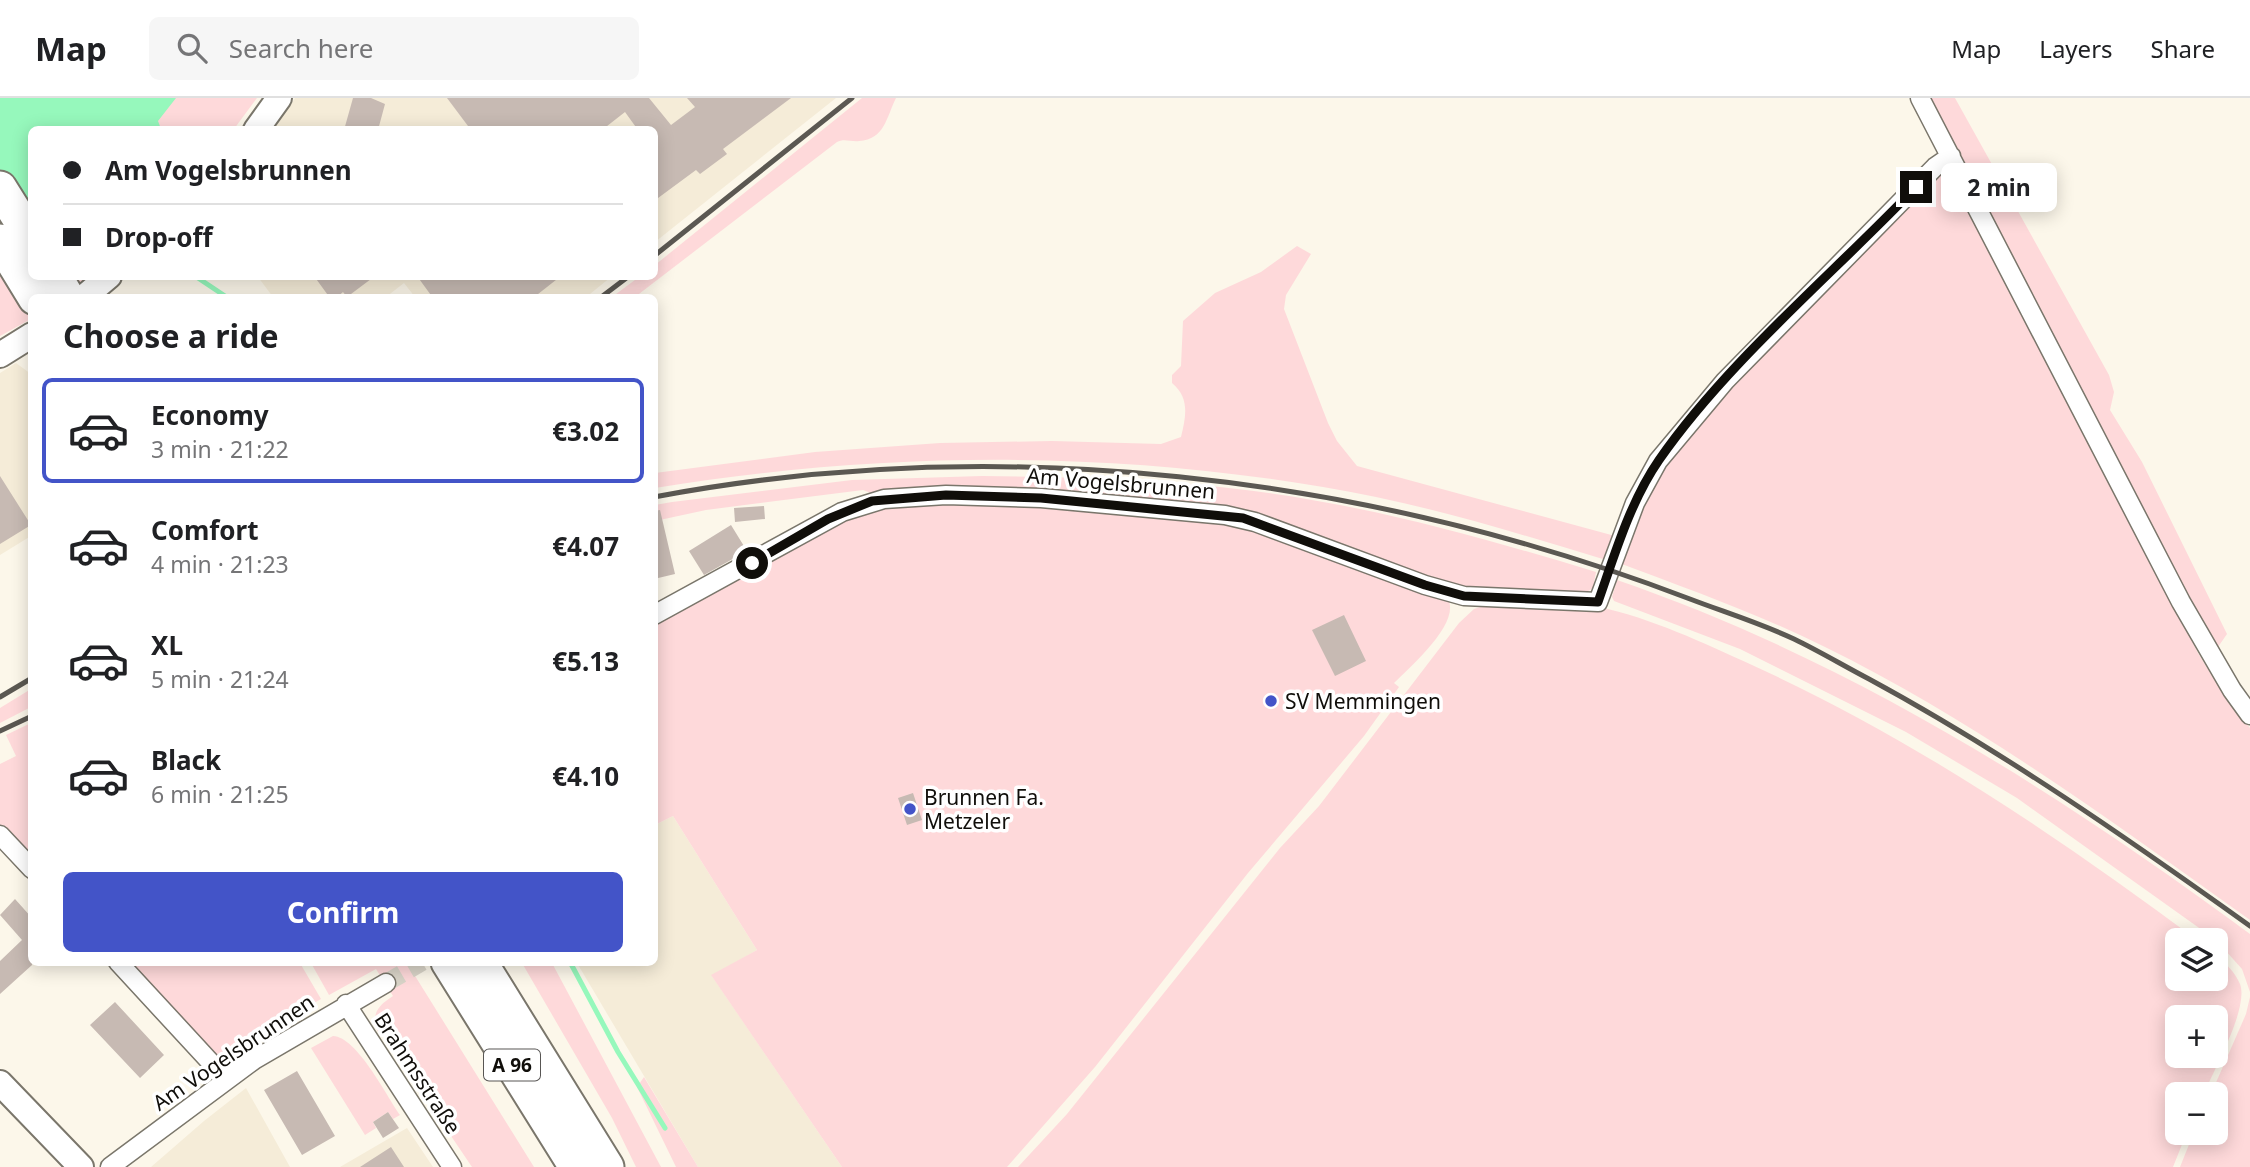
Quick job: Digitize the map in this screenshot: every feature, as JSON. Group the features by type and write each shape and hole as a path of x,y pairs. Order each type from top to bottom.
{"highway":[{"path":"0,188 28,233"},
{"path":"0,242 32,294"},
{"name":"A 96","path":"450,966 576,1167"},
{"name":"A 96","path":"482,966 607,1167"}],"main road":[{"path":"259,126 279,98"},
{"path":"88,294 104,280"},
{"path":"0,355 28,338"},
{"path":"0,1083 81,1167"}],"street":[{"path":"1920,98 2181,601 2232,690 2250,715"},
{"name":"Am Vogelsbrunnen","path":"658,613 842,512 884,499 946,495 1074,500 1234,516 1464,596 1598,602 1635,503 1658,461 1680,433 1749,357 1935,167 1951,156"},
{"path":"0,835 28,865"},
{"path":"122,966 226,1079"},
{"name":"Am Vogelsbrunnen","path":"110,1167 226,1079 346,1004 386,983"},
{"name":"Brahmsstraße","path":"346,1004 452,1167"}],"shaded area":[{"path":"0,98 257,98 236,126 28,126 28,280 85,280 68,294 28,294 28,321 0,336"},
{"path":"0,98 176,98 158,121 160,126 28,126 28,200 0,209"},
{"path":"295,98 836,98 658,240 658,126 276,126"},
{"path":"862,98 896,98 884,126 874,136 859,141 837,142 658,279 658,263"},
{"path":"1929,98 1955,98 2109,375 2114,392 2110,410 2142,462 2227,634 2218,647 2178,579"},
{"path":"1940,172 1951,175 2098,452 2198,653 2225,697 2250,728 2250,920 2043,775 1936,707 1825,647 1775,624 1619,563 1635,519 1665,462 1746,368"},
{"path":"1297,246 1311,254 1286,295 1284,309 1328,423 1337,441 1357,466 1615,536 1606,560 1463,518 1376,497 1286,481 1106,463 925,461 835,466 658,488 658,473 815,452 940,443 1052,441 1161,444 1181,437 1184,401 1172,383 1172,375 1181,366 1183,321 1215,293 1261,272"},
{"path":"260,280 607,280 590,294 413,294 404,283 390,294 271,294"},
{"path":"635,280 657,280 639,294 616,294"},
{"path":"16,363 28,372 28,538 0,555 0,373"},
{"path":"982,476 1152,481 1220,487 1298,497 1384,514 1596,572 1593,588 1585,593 1510,591 1453,585 1408,572 1276,521 1222,507 876,495 863,490 706,510 658,520 658,504 852,480"},
{"path":"984,500 1230,522 1448,599 1450,609 1441,632 1422,656 1394,683 1399,687 1364,736 1248,873 1095,1067 1007,1167 842,1167 711,975 757,950 673,816 658,824 658,623 819,531 867,509"},
{"path":"1617,580 1786,648 1947,733 2025,780 2101,829 2250,934 2250,992 2242,969 2228,953 2228,928 2199,928 2017,798 1906,732 1740,649 1614,601 1612,597"},
{"path":"1573,605 1619,612 1696,640 1811,693 1926,756 2036,826 2180,928 2165,928 2165,991 2228,991 2228,967 2240,984 2241,995 2240,1008 2228,1041 2228,1005 2165,1005 2165,1068 2216,1068 2209,1082 2165,1082 2165,1145 2182,1145 2173,1167 1018,1167 1067,1114 1280,848 1319,806 1459,623 1474,609 1483,606"},
{"path":"28,691 28,709 0,723 0,708"},
{"path":"28,724 28,857 0,825 0,764 16,756 6,735"},
{"path":"673,816 757,950 712,976 842,1167 698,1167 579,966 658,966 658,824"},
{"path":"131,966 302,966 321,999 219,1057"},
{"path":"313,966 409,966 534,1167 472,1167 447,1130 435,1101 417,1071 377,1030 376,1014 393,996 376,969 329,995"},
{"path":"524,966 554,966 661,1167 636,1167 612,1118"},
{"path":"2250,997 2250,1167 2180,1167 2189,1145 2228,1145 2228,1082 2216,1082 2222,1068 2228,1068 2228,1055 2246,1014"},
{"path":"333,1036 352,1046 361,1056 400,1115 393,1119 388,1112 373,1122 376,1128 365,1135 311,1048"},
{"path":"644,1077 698,1167 676,1167 637,1087"},
{"path":"246,1088 290,1167 151,1167 204,1121"},
{"path":"407,1128 433,1167 340,1167"}],"building":[{"path":"353,98 371,98 385,104 379,126 345,126"},
{"path":"447,98 649,98 671,125 695,107 687,98 791,98 723,149 727,154 700,174 696,170 658,198 658,126 635,126 625,112 607,126 468,126"},
{"path":"317,280 370,280 351,294 327,294"},
{"path":"420,280 556,280 538,294 430,294"},
{"path":"0,476 28,520 28,527 0,544"},
{"path":"764,506 765,519 735,522 734,508"},
{"path":"658,510 675,574 658,578"},
{"path":"731,525 747,551 704,575 689,551"},
{"path":"1344,615 1366,661 1335,676 1312,630"},
{"name":"Brunnen Fa. Metzeler","path":"913,793 922,820 907,825 898,798"},
{"path":"15,899 28,914 28,966 31,966 0,994 0,961 22,940 0,915"},
{"path":"115,1002 164,1055 140,1078 90,1025"},
{"path":"297,1071 335,1136 302,1155 264,1090"},
{"path":"388,1112 399,1128 383,1138 373,1122"},
{"path":"391,1147 404,1167 360,1167"}],"waterway":[{"path":"201,280 222,294"},
{"path":"572,966 618,1052 665,1128"}],"tunnel":[{"path":"386,983 415,966"}],"railway":[{"path":"658,253 852,98"},
{"path":"605,294 624,280"},
{"path":"658,496 784,478 915,468 1047,468 1179,477 1309,495 1439,521 1566,556 1781,633 1919,707 2016,766 2250,926"},
{"path":"0,697 28,680"},
{"path":"0,731 28,718"}],"place":[{"name":"SV Memmingen","path":"1271,701"},
{"name":"Brunnen Fa. Metzeler","path":"910,809"}],"route":[{"path":"752,563 828,519 872,501 946,495 999,496 1086,501 1243,518 1425,585 1464,596 1598,602 1635,503 1658,461 1701,407 1916,187"}]}
